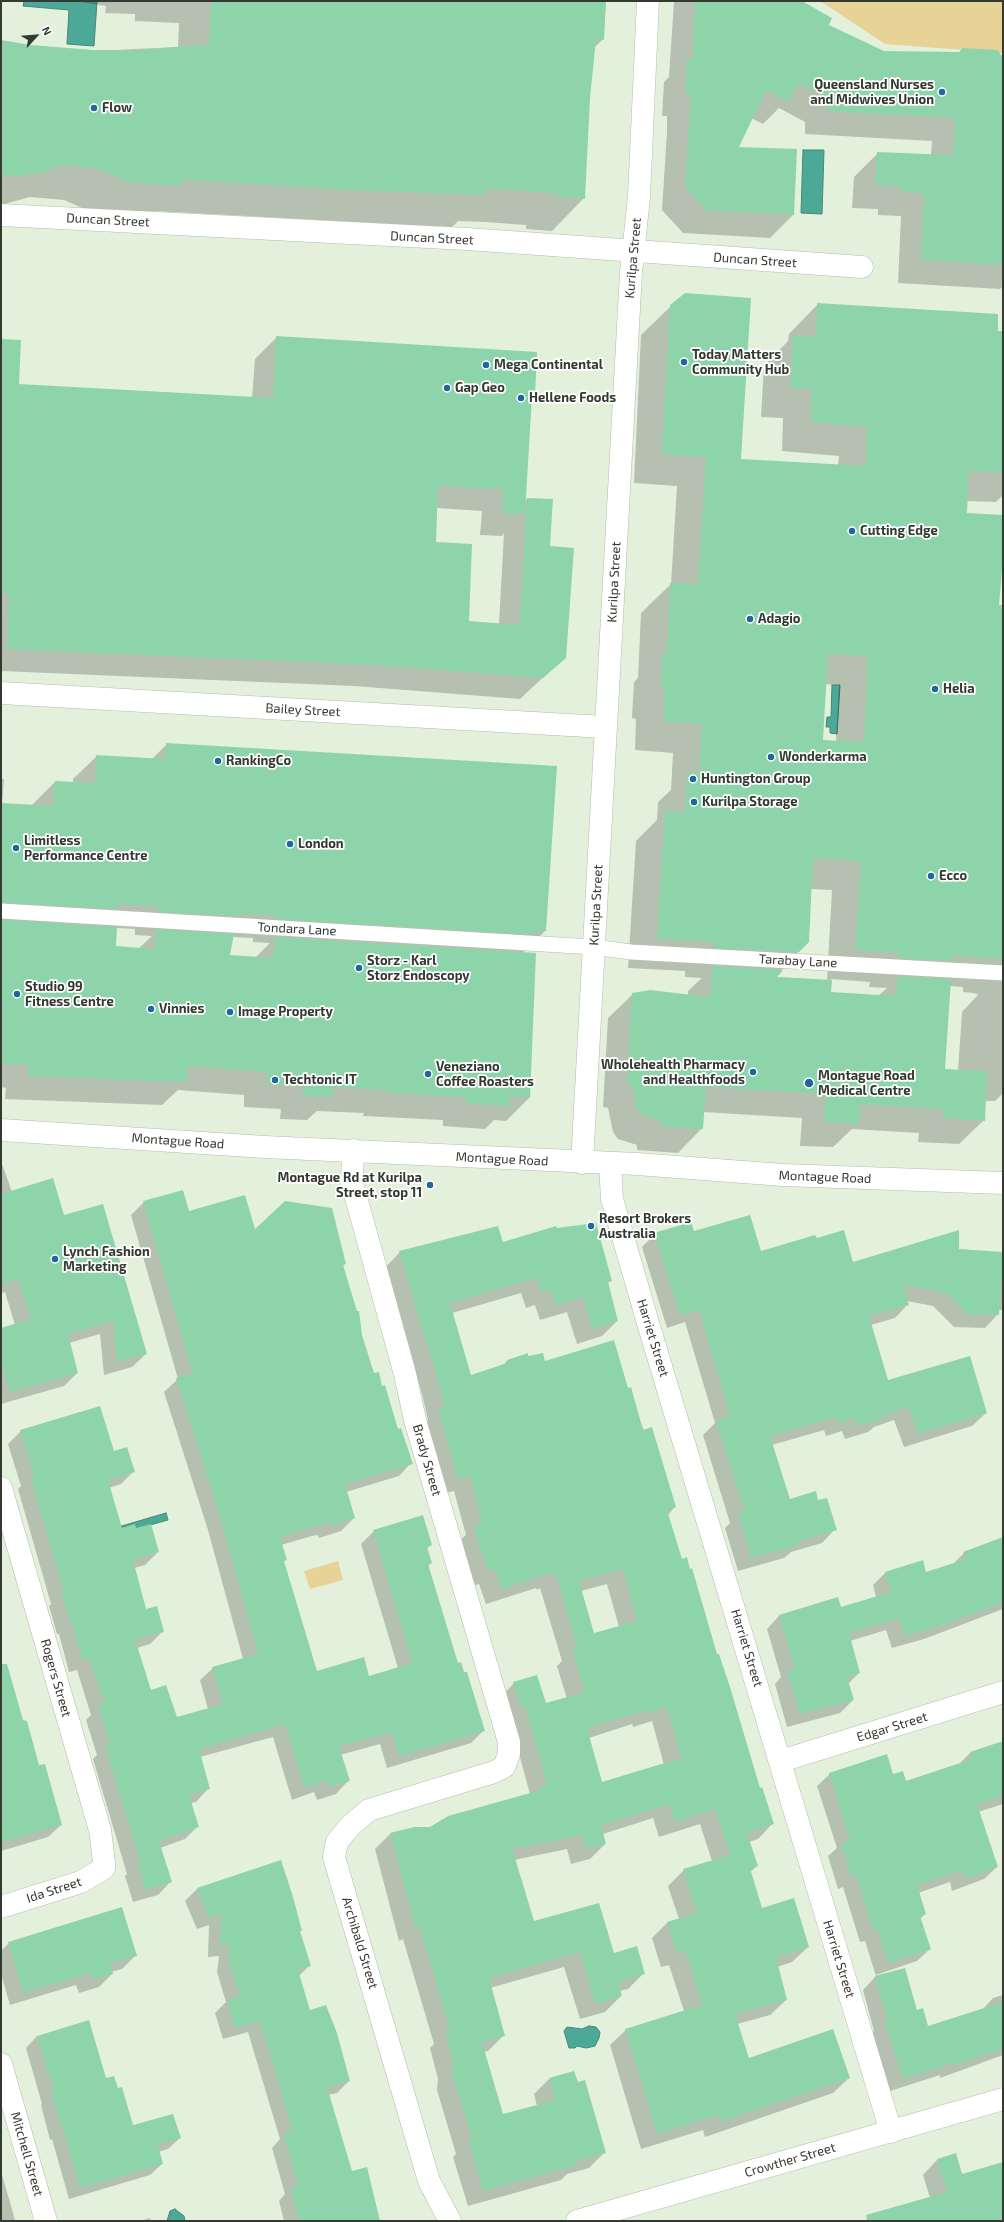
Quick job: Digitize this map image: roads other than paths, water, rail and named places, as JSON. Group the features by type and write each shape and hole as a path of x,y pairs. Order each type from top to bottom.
{"street":[{"name":"Kurilpa Street","path":"582,1163 605,727 633,252 639,197 648,1"},
{"name":"Duncan Street","path":"1,215 467,239 633,252 862,267"},
{"name":"Bailey Street","path":"1,693 605,727"},
{"name":"Montague Road","path":"1,1130 783,1175 1003,1183"},
{"name":"Brady Street","path":"353,1150 352,1183 405,1374 415,1420 509,1742 509,1754 504,1766"},
{"name":"Harriet Street","path":"610,1164 612,1199 891,2132"},
{"name":"Rogers Street","path":"1,1488 100,1830 104,1856 104,1868"},
{"name":"Edgar Street","path":"781,1761 1003,1692"},
{"name":"Archibald Street","path":"450,2221 429,2182 334,1858 337,1842 350,1826 369,1810 494,1772 504,1766"},
{"name":"Ida Street","path":"1,1907 81,1882 104,1868"},
{"name":"Mitchell Street","path":"1,2064 46,2221"},
{"name":"Crowther Street","path":"577,2221 1003,2099"}],"lane":[{"name":"Tondara Lane","path":"1,911 593,947"},
{"name":"Tarabay Lane","path":"593,947 631,952 1003,973"}],"water":[{"path":"24,1 97,1 94,46 67,44 69,10 23,6"},
{"path":"803,150 824,150 822,214 801,213"},
{"path":"832,685 840,685 837,734 830,733 830,727 826,727 827,717 831,717"},
{"path":"166,1513 168,1520 110,1536 108,1530"},
{"path":"589,2026 596,2027 600,2032 595,2046 586,2048 577,2046 575,2048 569,2048 564,2031 567,2027 582,2029"},
{"path":"175,2209 184,2216 185,2221 167,2221 170,2211"}],"place":[{"name":"Queensland Nurses and Midwives Union","path":"942,92"},
{"name":"Flow","path":"94,108"},
{"name":"Today Matters Community Hub","path":"684,362"},
{"name":"Mega Continental","path":"486,365"},
{"name":"Gap Geo","path":"447,388"},
{"name":"Hellene Foods","path":"521,398"},
{"name":"Cutting Edge","path":"852,531"},
{"name":"Adagio","path":"750,619"},
{"name":"Helia","path":"935,689"},
{"name":"Wonderkarma","path":"771,757"},
{"name":"RankingCo","path":"218,761"},
{"name":"Huntington Group","path":"693,779"},
{"name":"Kurilpa Storage","path":"694,802"},
{"name":"London","path":"290,844"},
{"name":"Limitless Performance Centre","path":"16,848"},
{"name":"Ecco","path":"931,876"},
{"name":"Storz - Karl Storz Endoscopy","path":"359,968"},
{"name":"Studio 99 Fitness Centre","path":"17,994"},
{"name":"Vinnies","path":"151,1009"},
{"name":"Image Property","path":"230,1012"},
{"name":"Wholehealth Pharmacy and Healthfoods","path":"753,1072"},
{"name":"Veneziano Coffee Roasters","path":"428,1074"},
{"name":"Techtonic IT","path":"275,1080"},
{"name":"Montague Road Medical Centre","path":"809,1083"},
{"name":"Montague Rd at Kurilpa Street, stop 11","path":"430,1185"},
{"name":"Resort Brokers Australia","path":"591,1226"},
{"name":"Lynch Fashion Marketing","path":"55,1259"}]}
